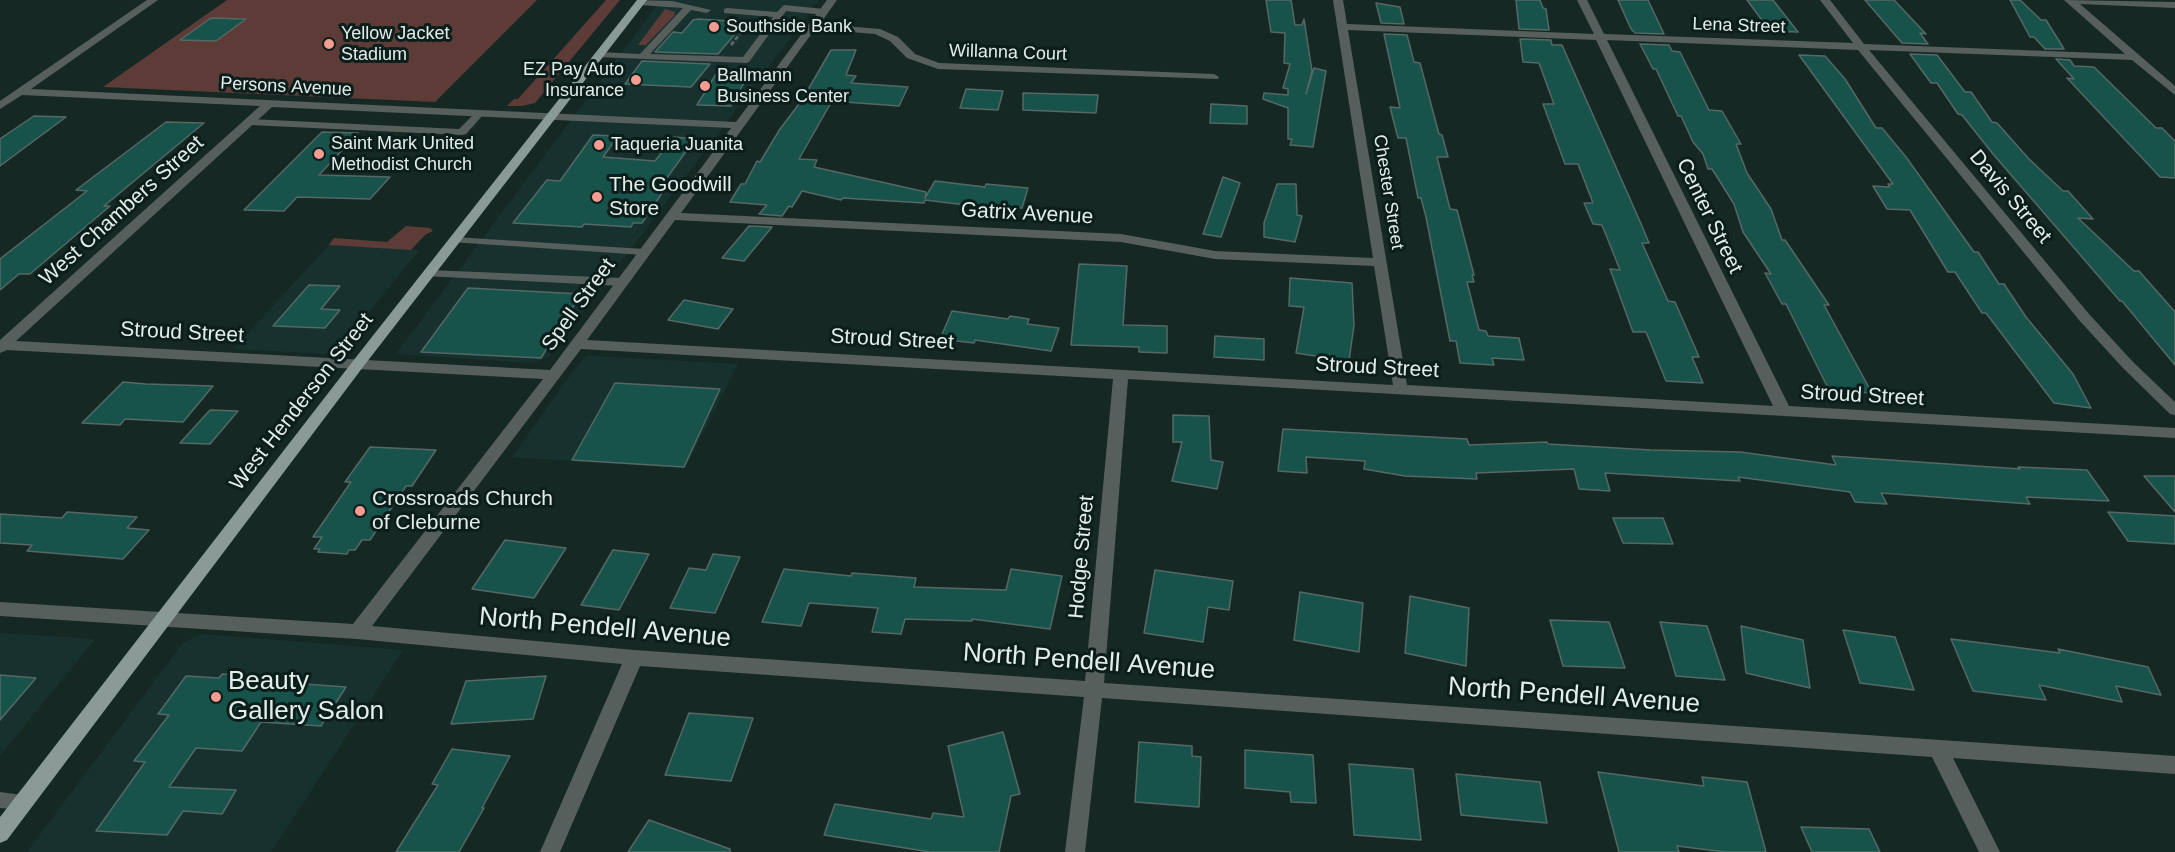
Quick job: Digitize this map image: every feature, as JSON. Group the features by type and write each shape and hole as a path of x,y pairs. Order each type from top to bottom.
{"main road":[{"name":"West Henderson Street","path":"0,833 358,364 641,1"}],"street":[{"path":"0,106 153,0"},
{"name":"Chester Street","path":"1338,0 1401,390"},
{"name":"Center Street","path":"1582,0 1784,412"},
{"name":"Davis Street","path":"1825,0 1860,47 2093,327 2116,353 2175,410"},
{"path":"2070,1 2175,5"},
{"path":"2070,1 2175,92"},
{"name":"Spell Street","path":"357,632 554,375 828,6"},
{"name":"Willanna Court","path":"813,26 877,31 894,39 911,56 939,66 1214,77"},
{"name":"Lena Street","path":"1342,27 2135,57"},
{"name":"Persons Avenue","path":"20,92 739,125"},
{"name":"West Chambers Street","path":"2,347 271,102"},
{"name":"Gatrix Avenue","path":"670,216 1121,238 1215,255 1381,262"},
{"name":"Stroud Street","path":"577,344 2175,433"},
{"name":"Stroud Street","path":"2,347 554,375"},
{"name":"Hodge Street","path":"1075,852 1094,688 1120,374"},
{"name":"North Pendell Avenue","path":"0,609 357,632 634,658 1094,688 2175,765"},
{"path":"550,852 634,658"},
{"path":"1937,747 1990,852"}],"lane":[{"path":"641,1 707,10"},
{"path":"599,55 746,60 784,9 828,6"},
{"path":"642,56 688,8"},
{"path":"727,11 779,15"},
{"path":"361,127 381,108"},
{"path":"250,122 462,132 480,112"},
{"path":"455,240 644,252"},
{"path":"428,274 622,282"},
{"path":"0,800 24,802"}],"shaded area":[{"name":"Yellow Jacket Stadium","path":"227,0 537,0 435,102 103,87"},
{"path":"606,0 620,0 535,103 507,106 514,99 518,99"},
{"path":"661,0 819,0 549,357 532,363 396,354"},
{"path":"665,9 675,12 674,16 646,45 638,45"},
{"path":"406,226 430,228 433,231 425,235 411,250 329,245 334,238 387,242"},
{"path":"329,245 419,250 338,350 328,354 234,349"},
{"path":"587,356 738,364 685,468 512,457 579,363"},
{"path":"0,633 95,639 0,756"},
{"path":"201,634 403,650 271,852 27,852 183,643"}],"building":[{"path":"1266,0 1291,0 1295,25 1302,25 1304,19 1312,71 1306,94 1314,68 1326,71 1313,147 1290,145 1292,139 1288,139 1288,108 1263,99 1264,93 1288,95 1288,89 1283,88 1290,64 1284,63 1285,33 1271,32"},
{"path":"1516,0 1540,0 1543,8 1546,9 1549,30 1519,29"},
{"path":"1618,0 1648,0 1664,34 1635,33"},
{"path":"1747,0 1773,0 1798,32 1770,31"},
{"path":"1865,0 1894,0 1926,34 1920,33 1928,44 1902,43"},
{"path":"2010,0 2020,0 2041,20 2046,20 2064,49 2045,49 2034,37 2030,37"},
{"path":"1376,3 1400,7 1404,24 1381,23"},
{"path":"211,18 246,19 216,41 180,40"},
{"name":"Southside Bank","path":"693,20 745,22 718,54 655,52 673,32 682,33"},
{"path":"1384,34 1407,35 1414,62 1420,63 1439,134 1442,135 1448,157 1437,157 1450,209 1457,210 1474,275 1472,275 1474,282 1467,282 1479,330 1486,331 1488,336 1519,338 1524,360 1492,358 1494,365 1460,363 1456,341 1450,341 1426,217 1421,198 1418,198 1406,138 1398,138 1390,107 1400,108"},
{"path":"1520,39 1551,40 1552,45 1562,45 1649,243 1642,243 1668,301 1675,302 1699,357 1692,357 1703,383 1666,381 1646,332 1633,332 1610,269 1620,270 1602,225 1593,224 1584,203 1593,203 1578,164 1565,164 1543,104 1554,104 1539,63 1523,62"},
{"path":"1640,44 1669,45 1672,51 1680,52 1709,110 1722,111 1741,144 1736,144 1747,173 1771,209 1782,240 1785,240 1829,305 1824,305 1872,393 1829,390 1786,304 1782,304 1765,273 1771,274 1743,232 1734,204 1712,169 1708,169 1703,154 1693,142 1681,116 1678,116 1656,69 1653,69"},
{"path":"831,50 856,50 846,75 856,76 851,83 908,87 899,106 832,101 799,159 817,160 814,167 926,192 925,198 935,181 985,187 986,184 1028,188 1022,208 925,200 924,203 843,198 841,200 802,191 792,207 789,206 782,216 759,214 767,205 730,202 741,184 745,184 757,161 760,162 780,129 802,100"},
{"path":"1910,54 1937,55 1965,92 1971,92 1992,122 1997,123 2029,159 2063,191 2068,191 2093,219 2078,218 2134,271 2139,271 2175,312 2175,365 1962,115 1958,114 1937,83 1931,83"},
{"path":"1799,55 1825,56 1845,79 1876,128 1882,128 1906,157 1974,252 1978,252 1999,284 2004,284 2026,317 2073,374 2091,408 2054,403 1986,313 1982,313 1955,272 1948,272 1910,210 1887,209 1873,186 1890,187 1888,184 1893,184"},
{"path":"2056,59 2070,60 2074,66 2094,67 2156,128 2162,128 2175,141 2175,178 2160,177 2067,78 2074,79"},
{"path":"642,61 710,64 691,87 625,84"},
{"path":"718,71 750,72 731,106 697,105"},
{"path":"966,89 1003,91 998,110 960,108"},
{"path":"1023,93 1098,95 1096,113 1023,110"},
{"path":"1211,104 1247,106 1247,124 1210,123"},
{"path":"34,116 66,117 0,166 0,139"},
{"path":"166,122 204,123 104,206 110,206 30,274 19,274 0,290 0,259 87,191 76,190"},
{"name":"Saint Mark United Methodist Church","path":"322,132 358,133 319,175 390,177 370,199 297,197 284,211 244,210"},
{"path":"593,135 618,136 603,157 655,161 674,137 695,139 661,186 666,187 642,223 633,223 631,227 584,224 582,227 513,223 547,180 560,181"},
{"path":"1223,177 1240,183 1221,237 1203,234"},
{"path":"1277,184 1296,184 1297,215 1302,216 1295,242 1264,237 1264,223"},
{"path":"749,226 772,227 744,261 722,258"},
{"path":"1079,264 1127,266 1123,325 1167,326 1167,353 1139,352 1139,347 1071,345"},
{"path":"1290,278 1352,283 1354,325 1349,361 1296,353 1304,307 1289,306"},
{"path":"309,285 340,286 321,309 340,310 325,328 273,326"},
{"path":"468,288 581,294 541,358 421,352"},
{"path":"684,300 733,309 718,329 668,320"},
{"path":"952,311 1008,319 1010,316 1029,319 1027,324 1059,328 1051,351 975,340 974,343 940,339"},
{"path":"1215,336 1264,339 1264,360 1214,357"},
{"path":"123,382 213,386 183,422 125,419 120,425 82,423"},
{"path":"615,383 720,389 684,467 572,460"},
{"path":"210,410 238,411 210,444 180,443"},
{"path":"1173,415 1209,416 1211,460 1223,462 1217,489 1172,481 1182,442 1173,442"},
{"path":"1283,429 1467,439 1469,445 1547,442 1548,444 1651,450 1740,452 1836,465 1832,456 2020,469 2018,467 2087,470 2109,501 2026,497 2030,504 1881,493 1887,504 1855,502 1850,492 1738,477 1740,481 1605,473 1610,491 1579,489 1574,469 1476,473 1477,479 1405,476 1364,469 1365,461 1306,457 1307,473 1278,471"},
{"name":"Crossroads Church of Cleburne","path":"370,447 436,450 412,486 406,486 370,540 362,540 355,550 349,550 347,554 318,552 320,549 314,549 322,537 313,537 351,482 345,482"},
{"path":"2144,476 2175,476 2175,512"},
{"path":"67,512 137,517 127,528 149,530 123,559 27,551 32,545 0,543 0,514 62,518"},
{"path":"2108,512 2175,516 2175,544 2128,541"},
{"path":"1613,518 1663,518 1673,544 1623,543"},
{"path":"505,540 566,548 534,598 472,589"},
{"path":"613,550 649,554 619,610 581,605"},
{"path":"713,554 740,557 715,613 670,608 689,568 706,570"},
{"path":"784,569 851,576 852,573 916,578 914,587 1006,590 1011,569 1062,576 1050,629 972,619 972,621 905,619 901,634 872,632 878,608 809,603 801,626 762,622"},
{"path":"1155,570 1233,581 1229,610 1208,607 1203,642 1144,633"},
{"path":"1300,592 1363,603 1359,652 1294,640"},
{"path":"1410,596 1469,608 1466,666 1405,653"},
{"path":"1550,620 1609,622 1625,668 1563,666"},
{"path":"1660,622 1707,626 1725,680 1676,676"},
{"path":"1741,626 1803,640 1810,688 1746,673"},
{"path":"1843,630 1895,637 1914,690 1860,683"},
{"path":"1951,639 2060,653 2058,649 2148,667 2161,695 2116,686 2122,702 2039,685 2046,700 1973,691"},
{"path":"222,674 267,677 264,681 346,687 321,726 261,722 242,751 196,748 169,787 236,790 222,814 183,811 167,835 96,831 145,762 134,761 169,715 158,714 186,676 219,678"},
{"path":"0,675 36,678 0,720"},
{"path":"546,676 533,719 451,724 466,681"},
{"path":"689,713 753,718 731,781 665,775"},
{"path":"1003,732 1020,794 1011,796 999,852 930,852 824,835 835,804 931,819 933,813 964,817 948,746"},
{"path":"1139,742 1192,746 1192,756 1201,757 1199,807 1135,802"},
{"path":"452,749 510,756 459,852 396,852 438,785 432,784"},
{"path":"1245,750 1313,755 1316,803 1291,802 1290,792 1245,788"},
{"path":"1349,764 1413,769 1421,840 1354,835"},
{"path":"1598,772 1704,786 1702,777 1747,782 1766,852 1725,852 1677,846 1679,852 1619,852"},
{"path":"1456,774 1540,782 1547,823 1461,815"},
{"path":"649,820 730,849 730,852 628,852"},
{"path":"1801,827 1869,829 1880,852 1812,852"}],"place":[{"name":"Southside Bank","path":"714,27"},
{"name":"Yellow Jacket Stadium","path":"329,44"},
{"name":"EZ Pay Auto Insurance","path":"636,80"},
{"name":"Ballmann Business Center","path":"705,86"},
{"name":"Taqueria Juanita","path":"599,145"},
{"name":"Saint Mark United Methodist Church","path":"319,154"},
{"name":"The Goodwill Store","path":"597,197"},
{"name":"Crossroads Church of Cleburne","path":"360,511"},
{"name":"Beauty Gallery Salon","path":"216,697"}]}
